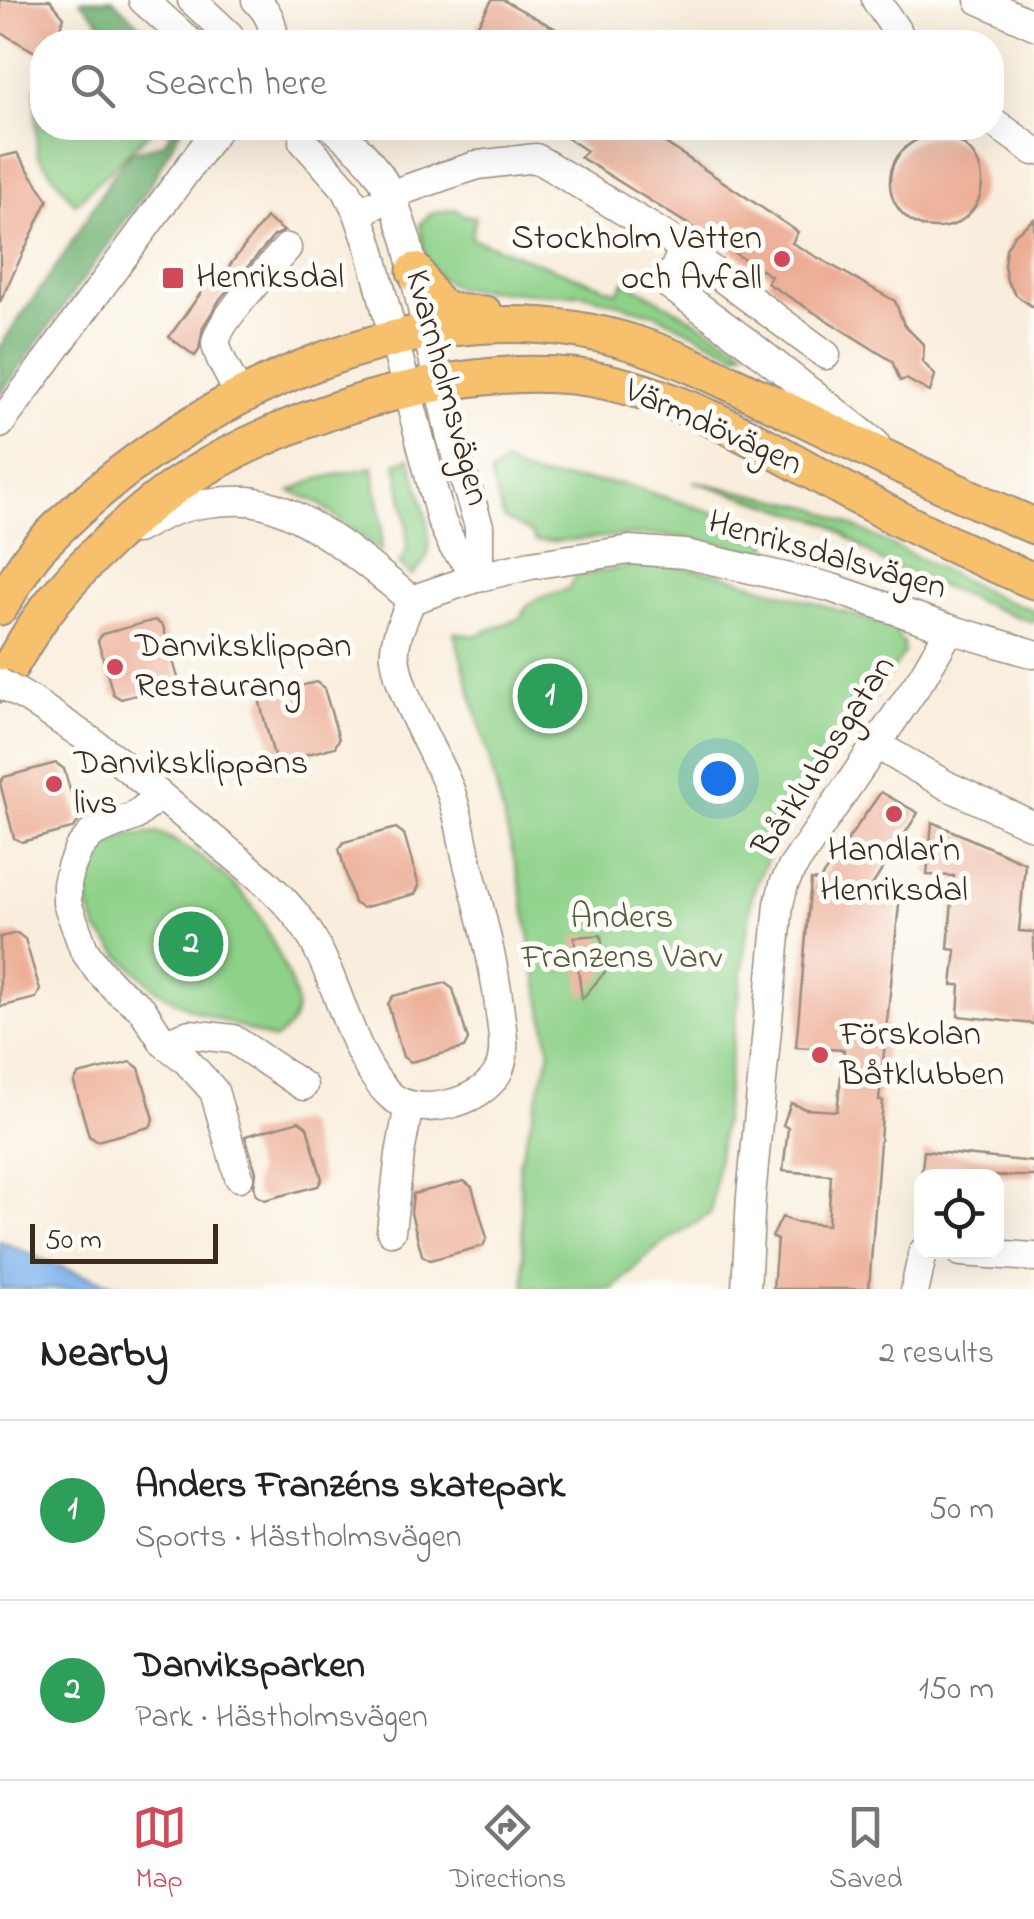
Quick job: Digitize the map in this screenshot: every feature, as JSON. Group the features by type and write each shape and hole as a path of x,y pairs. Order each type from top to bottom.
{"main road":[{"path":"415,271 435,304 447,310 571,316 628,327 688,348 720,366 732,384"},
{"name":"Värmdövägen","path":"0,607 39,546 97,493 157,446 207,414 285,374 351,350 428,332 481,326 536,326 588,332 636,344 732,384 1034,526"},
{"name":"Värmdövägen","path":"0,683 44,612 151,504 196,474 304,422 423,387 480,377 537,373 608,382 665,400 737,432 963,552 1034,581"}],"street":[{"path":"143,0 177,30"},
{"path":"192,0 223,30"},
{"path":"256,0 266,10 273,30"},
{"path":"876,0 896,30"},
{"path":"979,0 1034,25"},
{"path":"1004,130 1034,151"},
{"path":"0,424 209,140"},
{"name":"Kvarnholmsvägen","path":"348,140 361,152 392,196 415,271 428,332 423,387 441,520 453,546 479,577"},
{"name":"Kvarnholmsvägen","path":"303,141 346,189 370,248 392,339 450,434 480,526 479,577"},
{"path":"358,213 392,196 478,166 536,158 667,237 826,355"},
{"path":"240,396 216,344 218,334 287,248"},
{"path":"683,249 668,284 908,468"},
{"path":"0,683 130,770 276,893 302,922 324,958 370,1070 392,1097 428,1108 447,1105 484,1089 499,1072 504,1042 494,970 451,793 414,712 394,656 411,600 327,534 285,512 252,502 202,504 173,511 110,542"},
{"name":"Henriksdalsvägen","path":"411,600 532,564 630,550 685,554 830,588 1034,654"},
{"name":"Båtklubbsgatan","path":"746,1289 751,1196 784,884 923,676 950,629"},
{"path":"875,744 948,786 1034,826"},
{"path":"159,796 135,816 91,834 79,848 71,867 67,903 84,950 115,988 142,1009 164,1043 184,1058 214,1092 240,1177"},
{"path":"164,1043 190,1034 233,1039 303,1086"},
{"path":"391,1231 409,1105"},
{"path":"1004,1256 1034,1258"},
{"path":"915,1289 921,1259"}],"green space":[{"path":"80,0 113,0 145,30 108,30"},
{"path":"37,140 142,140 75,204 37,154"},
{"path":"175,140 148,189 0,395 0,346 62,258 114,173 131,152"},
{"path":"455,209 476,217 471,238 618,292 625,281 745,349 737,354 655,314 584,294 457,288 439,277 425,258 420,224 430,214"},
{"path":"410,458 429,535 427,556 412,576 399,564 407,550 407,522 396,463"},
{"path":"505,462 537,477 623,484 734,519 769,542 765,554 655,535 536,541 531,533 504,519 490,475"},
{"path":"373,467 382,524 381,552 318,503 291,491 317,479"},
{"path":"693,481 816,508 1008,602 1034,610 1034,622 882,562 828,523"},
{"name":"Anders Franzens Varv","path":"631,566 673,566 717,573 899,629 897,636 904,653 773,846 752,894 711,1213 654,1250 613,1289 525,1289 519,1164 550,1052 520,883 454,632 474,636 523,617 534,600 568,589 575,576"},
{"path":"159,833 197,854 220,873 242,893 263,923 296,1003 290,1025 274,1040 193,1010 158,991 97,930 88,906 87,877 99,851 127,836"}],"water":[{"path":"0,1241 52,1264 126,1289 0,1289"}],"building":[{"path":"0,0 50,0 64,17 59,30 30,30 30,49 0,32"},
{"path":"492,0 503,0 558,30 475,30"},
{"name":"Stockholm Vatten och Avfall","path":"570,140 661,140 798,232 792,243 895,301 904,325 924,345 923,362 935,375 930,392 906,379 900,381 892,361 767,283 771,276 580,157 587,151"},
{"path":"919,140 953,140 961,144 974,157 981,173 981,191 974,207 961,220 945,227 927,227 911,220 898,207 891,191 891,173 898,157"},
{"path":"17,153 48,200 0,302 0,157"},
{"path":"266,218 284,231 274,236 220,299 203,327 195,356 169,337 208,283 213,287"},
{"path":"1034,219 1034,308 1016,295 1007,281 1004,265 1006,249 1014,235"},
{"path":"155,620 163,626 178,678 174,685 121,699 113,694 98,641 102,634"},
{"path":"316,682 324,688 339,739 335,747 282,761 274,756 260,703 264,695"},
{"path":"56,763 64,769 79,821 72,829 22,842 14,838 0,783 4,777"},
{"path":"881,792 918,813 868,892 900,895 879,1101 883,1101 869,1289 773,1289 777,1240 772,1237 782,1217 828,1225 831,1175 783,1171 788,1128 783,1125 791,1103 805,1109 837,1111 844,1050 796,1047 811,880 819,881"},
{"path":"932,822 1025,863 1019,931 1034,932 1034,1024 958,1016 960,985 952,985 956,950 948,949 954,876 927,875"},
{"path":"396,828 404,834 419,886 415,894 362,908 354,903 339,849 344,842"},
{"path":"17,933 25,939 40,990 36,998 0,1007 0,937"},
{"path":"601,935 605,972 582,999 574,937"},
{"path":"445,983 453,989 468,1040 464,1048 411,1062 403,1057 388,1004 393,996"},
{"path":"131,1062 139,1068 154,1119 150,1127 97,1141 89,1136 74,1083 78,1075"},
{"path":"299,1121 307,1127 322,1179 318,1186 265,1200 256,1195 256,1172 245,1136"},
{"path":"924,1151 1034,1162 1034,1176 1004,1176 1004,1169 922,1169"},
{"path":"464,1181 472,1187 487,1238 483,1246 430,1260 422,1255 411,1213 413,1194"}],"place":[{"name":"Stockholm Vatten och Avfall","path":"782,259"},
{"name":"Henriksdal","path":"173,278"},
{"name":"Danviksklippan Restaurang","path":"115,667"},
{"name":"Anders Franzéns skatepark","path":"550,696"},
{"name":"Danviksklippans livs","path":"54,784"},
{"name":"Handlar'n Henriksdal","path":"894,814"},
{"name":"Danviksparken","path":"191,944"},
{"name":"Förskolan Båtklubben","path":"820,1055"}]}
